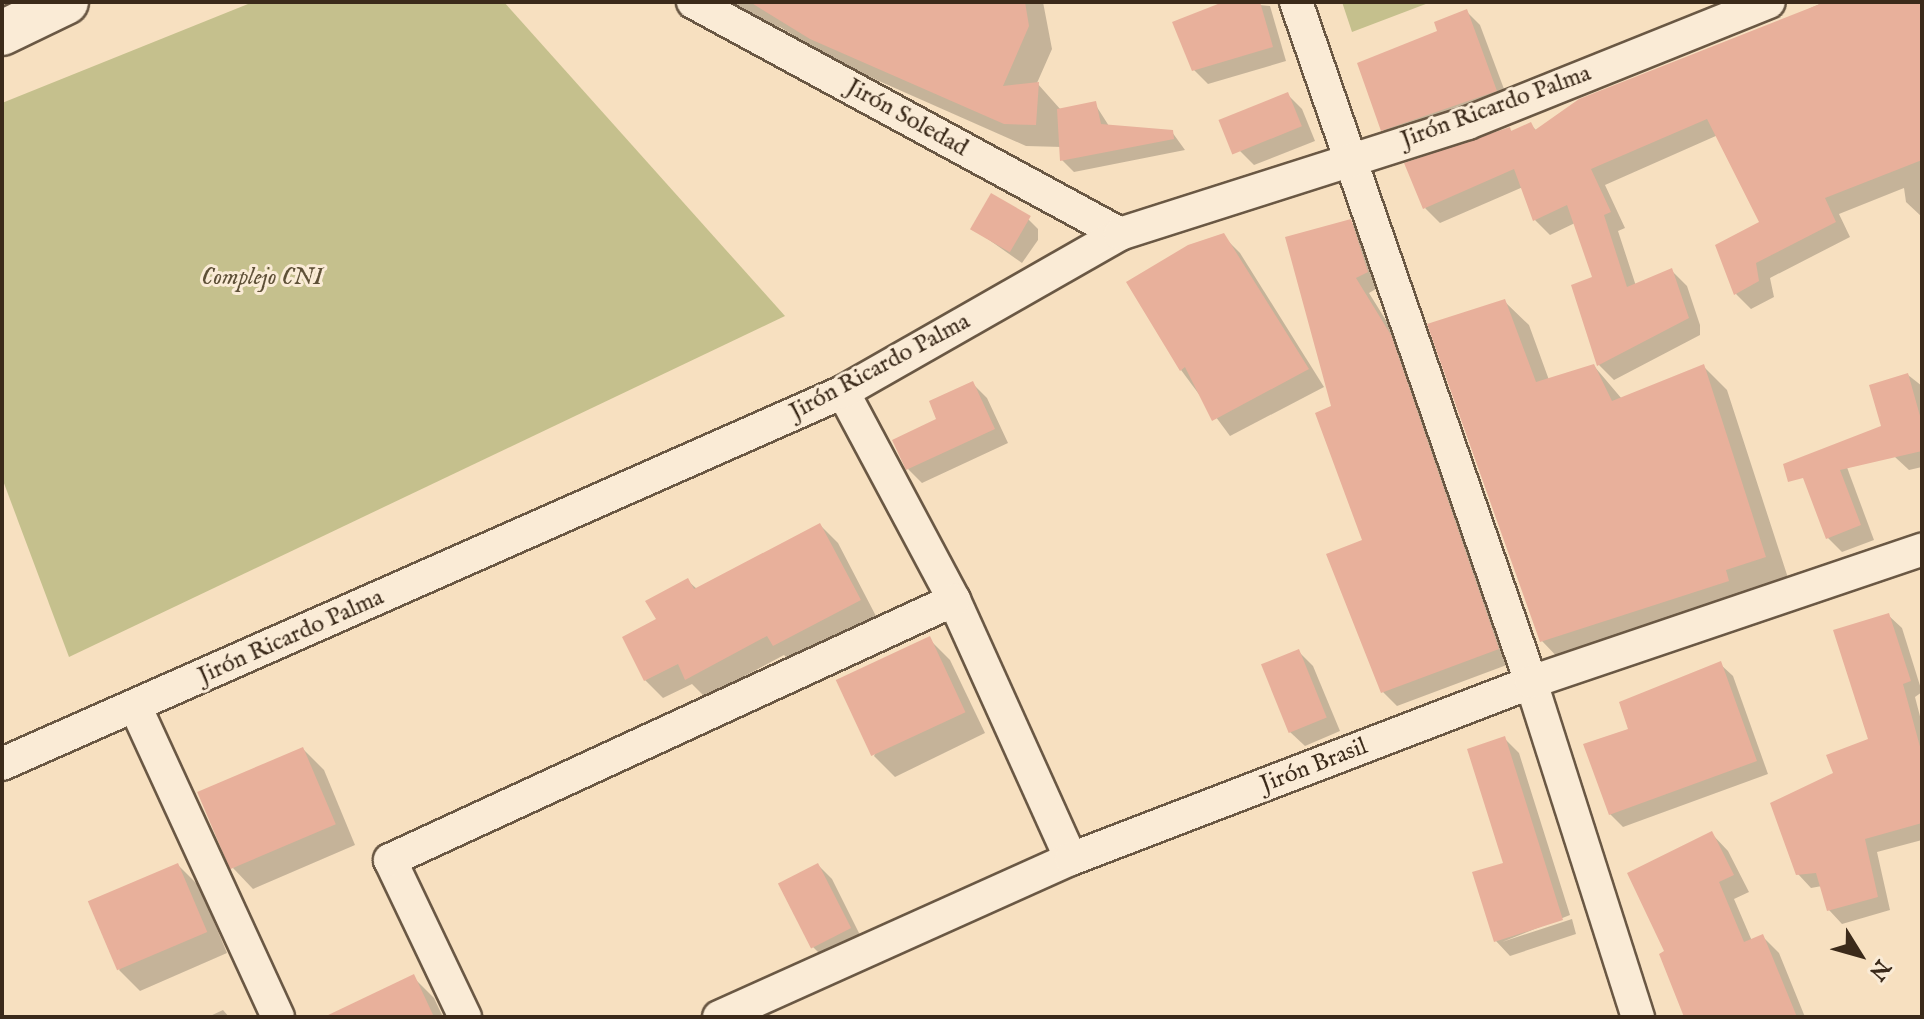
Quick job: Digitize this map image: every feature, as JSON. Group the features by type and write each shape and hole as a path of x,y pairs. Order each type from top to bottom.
{"main road":[{"path":"2,33 66,2"}],"street":[{"name":"Jirón Soledad","path":"693,2 1120,234"},
{"path":"1296,2 1531,682 1638,1017"},
{"name":"Jirón Ricardo Palma","path":"2,764 843,392 1120,234 1348,158 1468,123 1769,2"},
{"path":"843,392 954,600 1071,859"},
{"name":"Jirón Brasil","path":"719,1017 1071,859 1531,682 1922,550"},
{"path":"465,1017 390,860 954,600"},
{"path":"135,706 278,1017"}],"green space":[{"name":"Complejo CNI","path":"253,2 504,2 785,316 69,657 2,478 2,103"},
{"path":"1342,2 1431,2 1352,32"}],"building":[{"path":"750,2 1025,2 1029,26 1003,86 1039,82 1036,125 1004,124 810,39"},
{"path":"1223,2 1260,2 1273,47 1192,71 1172,22"},
{"path":"1825,2 1922,2 1922,160 1825,198 1836,222 1756,263 1759,281 1734,295 1715,245 1759,222 1707,119 1591,169 1611,212 1604,215 1627,287 1672,268 1689,318 1597,366 1571,285 1592,277 1567,205 1533,221 1514,169 1423,209 1404,163 1510,127 1511,131 1531,122 1535,130 1579,99"},
{"path":"1467,9 1497,91 1381,131 1357,63 1437,31 1434,22"},
{"path":"1288,92 1302,126 1232,154 1218,120"},
{"path":"1096,101 1101,124 1173,130 1174,139 1060,161 1057,109"},
{"path":"991,193 1031,216 1010,252 970,229"},
{"path":"1351,219 1368,272 1356,278 1391,335 1499,649 1381,693 1326,554 1362,540 1315,413 1331,406 1285,237"},
{"path":"1224,233 1309,369 1212,421 1185,367 1180,371 1126,282 1188,245"},
{"path":"1505,299 1536,382 1594,364 1612,401 1704,364 1766,557 1726,570 1729,581 1540,642 1427,324"},
{"path":"1908,373 1922,423 1922,451 1840,470 1861,525 1826,539 1803,478 1788,482 1783,464 1881,426 1869,385"},
{"path":"973,381 995,429 906,470 892,440 936,419 929,401"},
{"path":"820,523 861,600 773,646 767,636 685,680 678,664 644,681 622,637 656,619 645,601 688,578 694,589"},
{"path":"1889,613 1911,681 1903,684 1922,754 1922,823 1865,839 1878,897 1827,911 1816,873 1796,875 1770,803 1833,773 1826,755 1868,739 1833,630"},
{"path":"930,636 965,712 871,756 836,680"},
{"path":"1299,649 1327,718 1289,733 1261,664"},
{"path":"1721,661 1757,761 1609,815 1583,744 1628,729 1619,702"},
{"path":"1505,736 1563,920 1494,942 1472,872 1503,863 1467,749"},
{"path":"303,747 336,824 230,869 197,792"},
{"path":"1712,831 1734,875 1719,882 1744,942 1763,934 1797,1017 1684,1017 1659,954 1664,951 1627,873"},
{"path":"178,863 207,932 117,970 88,901"},
{"path":"818,863 851,928 811,948 778,883"},
{"path":"414,974 434,1017 324,1017"}]}
